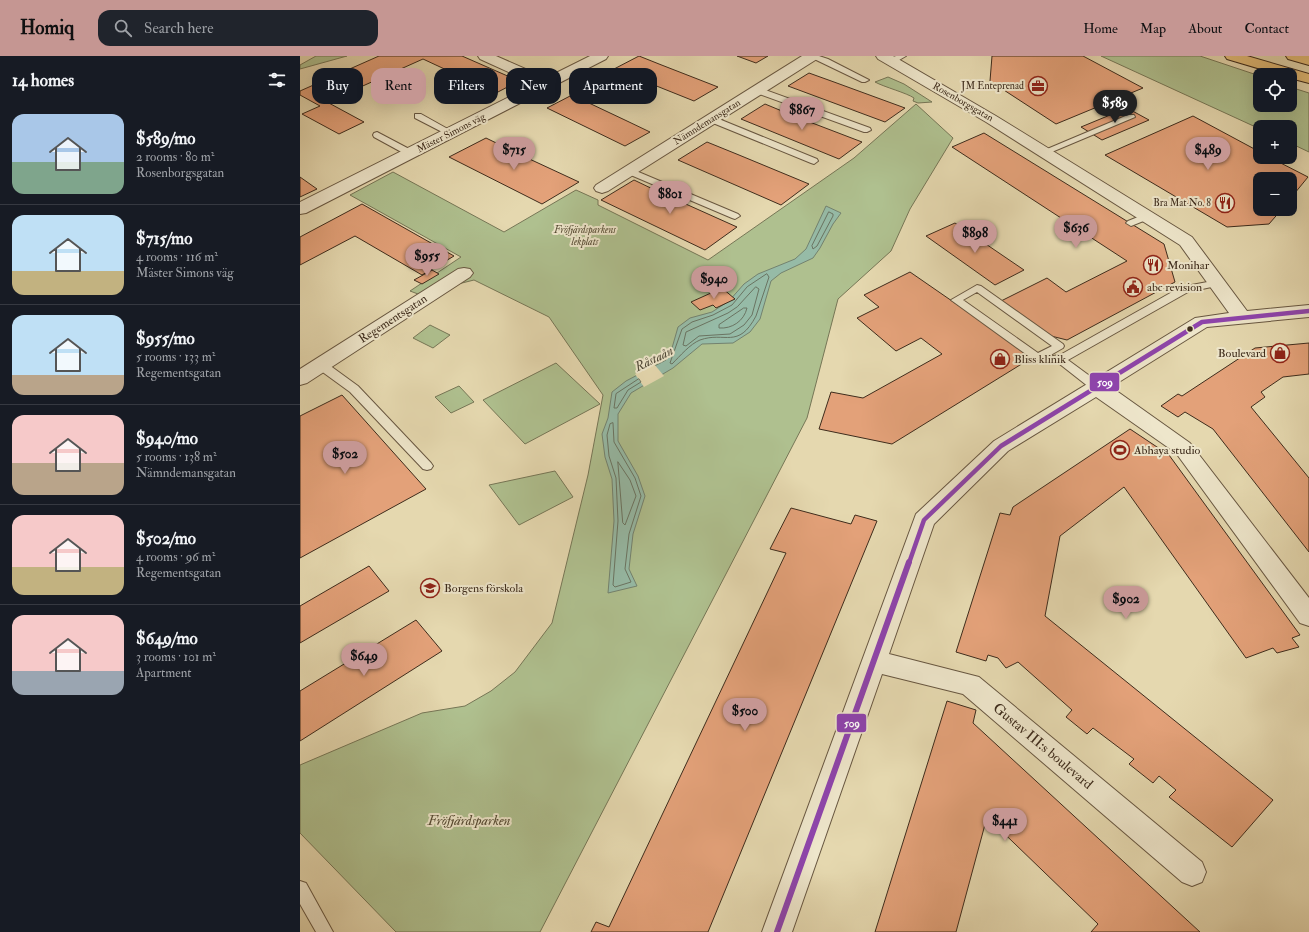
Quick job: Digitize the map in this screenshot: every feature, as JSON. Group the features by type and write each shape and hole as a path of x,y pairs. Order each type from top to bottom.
{"highway":[{"path":"1293,56 1309,61"},
{"path":"1235,57 1266,68"},
{"path":"1235,57 1309,79"},
{"path":"1297,79 1309,83"}],"street":[{"path":"485,56 512,68"},
{"name":"Mäster Simons väg","path":"561,77 601,56"},
{"name":"Nämndemansgatan","path":"602,188 811,56"},
{"name":"Rosenborgsgatan","path":"892,58 1186,241 1242,317"},
{"name":"Mäster Simons väg","path":"300,208 508,104"},
{"name":"Regementsgatan","path":"300,378 464,273"},
{"path":"777,932 924,520 1001,446 1098,388 1202,322 1309,311"},
{"path":"1098,388 1183,448 1309,616"},
{"name":"Gustav III:s boulevard","path":"874,661 970,685 1192,872"}],"lane":[{"path":"811,56 865,80"},
{"path":"757,90 867,130"},
{"path":"418,116 451,133"},
{"path":"1044,152 1131,117"},
{"path":"711,119 814,161"},
{"path":"377,135 410,154"},
{"path":"629,171 735,216"},
{"path":"1131,223 1148,216"},
{"path":"1062,362 1062,359 1185,289 1218,283"},
{"path":"977,288 1059,346 1046,354 1038,358 956,300 977,288"},
{"path":"1014,331 1046,354 1059,358 1062,362 1098,388"},
{"path":"321,365 354,389 427,466"},
{"path":"300,888 325,932"}],"green space":[{"path":"316,56 347,56 300,69 300,65"},
{"path":"1101,56 1200,56 1253,74 1253,112 1297,112 1297,89 1309,93 1309,152 1297,146 1297,120 1253,120 1253,126"},
{"path":"888,77 904,84 932,102 918,103 913,101 914,98 911,96 875,82"},
{"name":"Fröfjärdsparken","path":"916,104 953,138 910,209 891,251 838,299 807,418 540,932 396,932 300,833 300,765 422,713 465,706 491,691 515,672 552,623 588,475 603,395 549,317 474,280 418,294 410,291 461,257 350,195 393,172 504,232 576,190 598,200 598,205 708,260 854,158"},
{"path":"430,325 450,335 433,348 413,338"},
{"path":"556,363 600,404 525,444 483,400"},
{"path":"459,386 474,402 451,413 435,397"},
{"path":"555,471 573,497 519,525 489,485"}],"water":[{"path":"826,206 841,213 833,224 820,248 813,258 781,273 771,281 760,319 750,332 733,343 702,344 673,368 631,393 618,414 618,441 638,476 645,496 633,534 629,569 637,586 608,593 614,521 612,479 605,457 602,434 608,418 612,392 626,381 666,360 672,348 678,327 690,318 712,312 729,301 744,284 758,274 795,259 806,249"}],"pier":[{"path":"654,364 664,376 644,387 635,374"}],"building":[{"path":"379,56 462,56 489,68 442,68 423,59 403,68 371,68 371,82 363,86 363,68 352,68"},
{"path":"639,56 718,87 694,101 657,86 657,68 616,68"},
{"path":"737,56 768,56 756,63"},
{"path":"992,56 1083,56 1143,88 1056,124 990,81"},
{"path":"498,72 506,75 506,88 498,92"},
{"path":"809,73 905,108 885,122 788,86"},
{"path":"312,86 312,102 300,95 300,91"},
{"path":"569,97 569,104 591,104 650,132 625,146 547,108 555,104 561,104 561,101"},
{"path":"316,104 331,104 364,122 339,134 302,114 320,106"},
{"path":"765,104 862,142 839,159 741,119"},
{"path":"1127,108 1149,120 1102,140 1081,127"},
{"path":"1193,116 1253,148 1253,164 1283,164 1308,177 1297,190 1297,172 1253,172 1253,216 1276,216 1269,224 1227,227 1105,155"},
{"path":"984,133 1164,244 1175,282 1067,340 1051,336 999,302 1047,278 1066,292 1127,261 952,147"},
{"path":"486,138 579,182 542,204 449,157"},
{"path":"707,142 809,184 781,205 678,160"},
{"path":"300,177 317,189 300,197"},
{"path":"634,180 737,227 705,250 601,200"},
{"path":"362,204 454,256 422,275 355,236 300,265 300,237"},
{"path":"955,223 1024,270 995,285 926,236"},
{"path":"432,270 439,274 422,284 414,280"},
{"path":"910,272 1033,357 892,444 819,429 831,392 863,398 942,354 921,338 896,351 857,318 879,307 864,295"},
{"path":"722,288 735,299 716,308 713,305 700,310 691,302"},
{"path":"1309,343 1309,374 1283,377 1261,392 1265,397 1251,407 1309,478 1309,552 1213,429 1185,412 1178,417 1161,406 1178,394 1182,396 1255,348"},
{"path":"342,395 426,489 300,558 300,416"},
{"path":"1130,429 1169,455 1300,635 1292,638 1299,647 1277,653 1273,648 1246,658 1124,487 1060,536 1045,616 1273,800 1232,847 1169,797 1176,790 1159,776 1153,783 1129,764 1134,759 1093,728 1087,734 1066,717 1072,710 1018,662 1006,668 998,658 988,655 986,661 956,652 1000,513 1010,515 1013,507"},
{"path":"791,508 851,524 855,515 877,521 708,932 591,932 596,922 609,927 786,553 770,549"},
{"path":"369,566 389,591 300,643 300,606"},
{"path":"416,620 442,651 300,741 300,691"},
{"path":"947,701 976,710 973,723 1200,932 1091,932 1098,924 987,817 956,932 875,932"}],"transit line":[{"name":"509","path":"777,932 924,520 1001,446 1202,322 1309,311"}],"place":[{"name":"JM Enteprenad","path":"1038,86"},
{"name":"Bra Mat No. 8","path":"1225,203"},
{"name":"Monihar","path":"1153,265"},
{"name":"abc revision","path":"1133,287"},
{"name":"Boulevard","path":"1280,353"},
{"name":"Bliss klinik","path":"1000,359"},
{"name":"Abhaya studio","path":"1120,450"},
{"name":"Borgens förskola","path":"430,588"}],"park label":[{"name":"Fröfjärdsparkens lekplats","path":"585,236"}],"water label":[{"name":"Råstaån","path":"654,359"}]}
